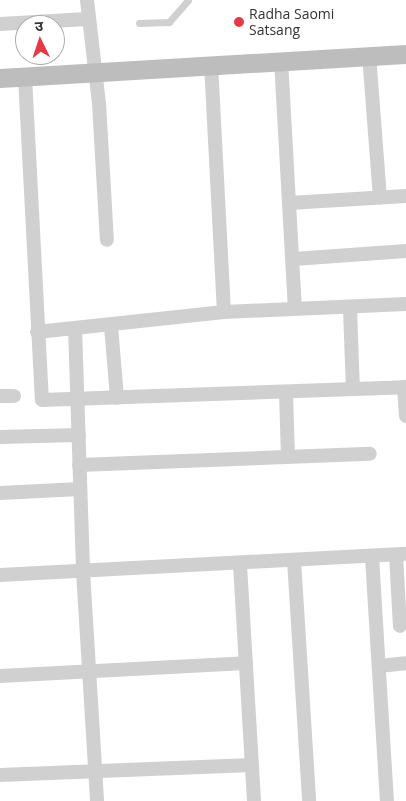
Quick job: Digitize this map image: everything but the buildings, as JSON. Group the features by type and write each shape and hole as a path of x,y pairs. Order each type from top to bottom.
{"street":[{"path":"87,0 87,19 94,72 107,240"},
{"path":"0,24 87,19"},
{"path":"0,78 211,64 406,54"},
{"path":"369,55 380,198"},
{"path":"281,60 291,250 294,259 295,309"},
{"path":"211,64 224,312"},
{"path":"25,77 36,332 42,400 286,393 405,387 406,416"},
{"path":"289,203 406,196"},
{"path":"294,259 406,251"},
{"path":"36,332 111,326 224,312 350,309 406,304"},
{"path":"350,309 353,389"},
{"path":"111,326 117,398"},
{"path":"75,328 80,400 79,435 83,571 97,801"},
{"path":"286,393 288,457"},
{"path":"0,437 79,435"},
{"path":"80,465 370,454"},
{"path":"0,493 80,489"},
{"path":"0,576 240,565 294,560 401,555 403,626 376,627"},
{"path":"372,557 387,801"},
{"path":"294,560 309,801"},
{"path":"240,565 254,801"},
{"path":"0,676 246,663"},
{"path":"379,666 406,663"},
{"path":"0,776 252,765"}],"lane":[{"path":"139,23 169,22 188,0"}],"place":[{"name":"Radha Saomi Satsang","path":"239,22"}]}
